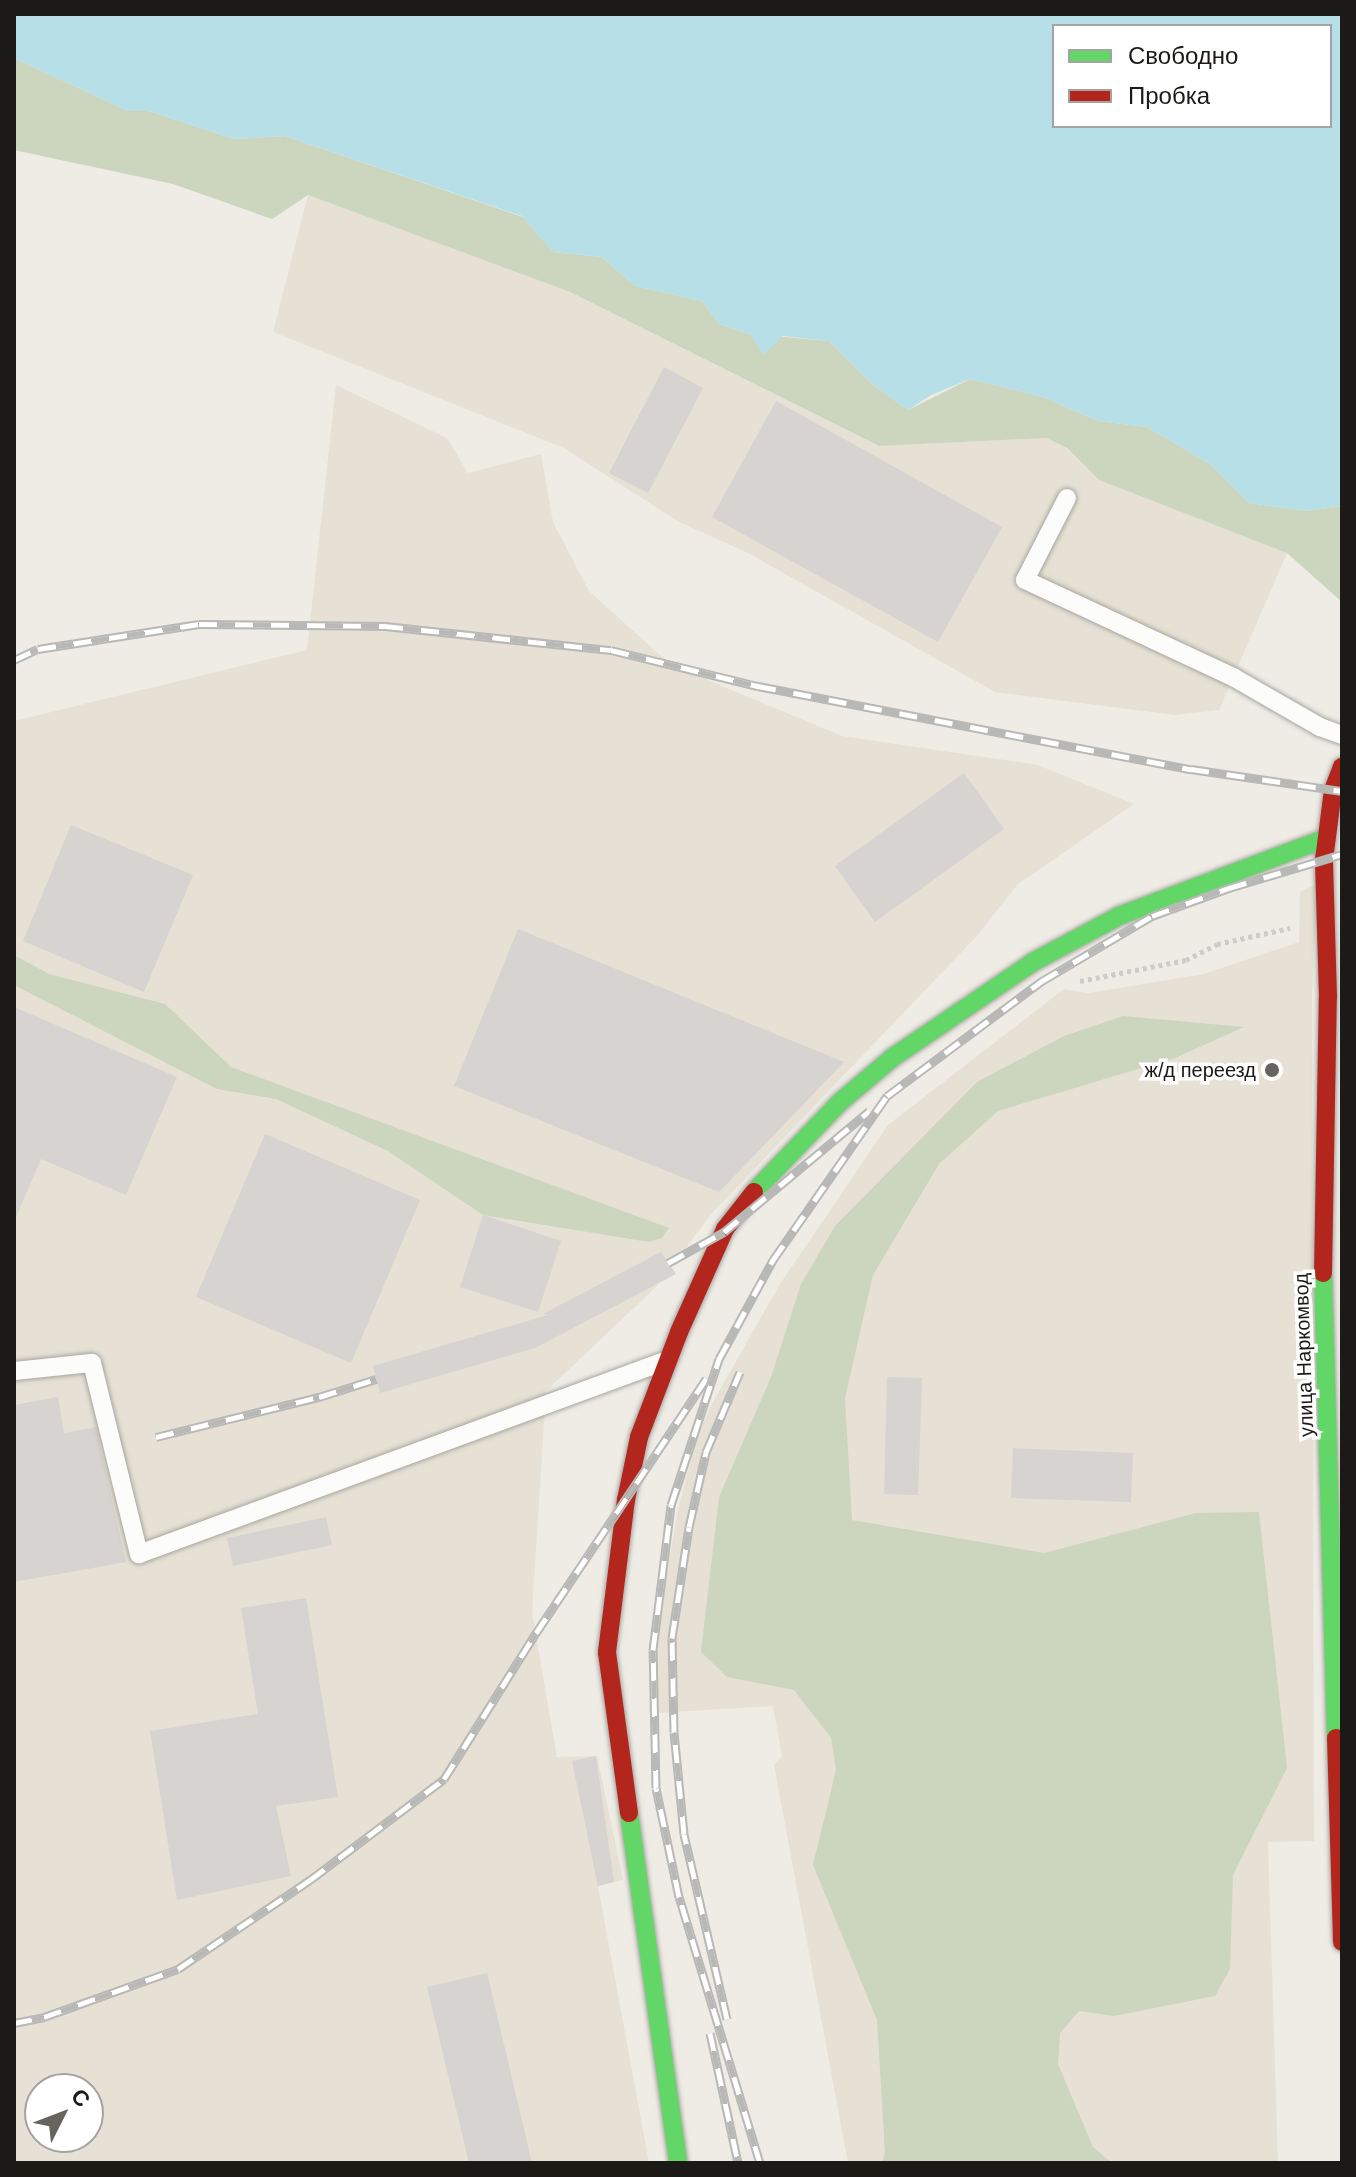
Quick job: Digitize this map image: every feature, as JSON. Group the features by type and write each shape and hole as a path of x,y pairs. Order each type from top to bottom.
{"street":[{"name":"улица Наркомвод","path":"1342,767 1333,790 1326,838 1323,1263 1342,1942"},
{"path":"678,2163 607,1652 626,1500 639,1437 725,1229 764,1178 840,1102 892,1058 1033,962 1119,916 1326,838"}],"lane":[{"path":"1067,498 1025,580 1233,677 1320,727 1342,735"},
{"path":"14,1371 92,1363 139,1554 669,1359"}],"path":[{"path":"1070,983 1186,960 1217,944 1327,923"}],"shaded area":[{"path":"308,195 570,292 878,446 1046,438 1066,448 1099,480 1287,553 1219,710 1175,715 995,692 746,552 679,522 564,448 273,332"},
{"path":"336,385 447,438 468,473 541,454 553,522 589,591 671,665 842,736 1038,765 1134,804 1018,884 975,938 713,1212 656,1287 546,1391 532,1613 557,1757 597,1756 623,1880 598,1886 649,2163 14,2163 14,721 307,650"},
{"path":"1317,884 1312,993 1314,1841 1268,1842 1278,2163 848,2163 774,1765 782,1757 773,1706 657,1713 657,1661 665,1584 678,1510 696,1441 710,1407 780,1284 888,1125 1064,989 1088,993 1204,974 1299,942 1300,892"}],"green space":[{"path":"14,58 128,111 149,111 234,139 285,136 523,217 553,252 602,257 635,286 702,301 719,324 750,334 829,341 872,384 908,410 970,379 1043,397 1098,421 1147,427 1210,464 1249,503 1307,511 1342,506 1342,602 1287,553 1099,480 1067,448 1046,438 879,446 570,292 308,195 272,219 173,184 14,150"},
{"path":"14,955 49,974 165,1004 231,1067 669,1228 662,1238 649,1242 483,1215 388,1151 276,1099 217,1089 14,985"},
{"path":"1123,1016 1244,1027 1175,1058 998,1111 939,1164 873,1275 845,1398 852,1520 1044,1553 1196,1513 1259,1512 1287,1768 1233,1875 1230,1969 1215,1996 1114,2016 1079,2011 1060,2033 1058,2064 1093,2147 1112,2163 882,2163 885,2152 877,2020 813,1865 836,1770 831,1738 794,1690 727,1677 701,1652 719,1497 771,1377 801,1284 835,1226 977,1082 1064,1036"}],"water":[{"path":"14,14 1342,14 1342,506 1307,511 1249,503 1210,464 1147,427 1098,421 1043,397 970,379 931,395 908,410 872,384 829,341 783,336 763,355 750,334 719,324 702,301 635,286 602,257 553,252 522,216 285,136 234,139 149,111 128,111 14,58"}],"building":[{"path":"664,367 703,388 648,493 609,473"},
{"path":"776,401 1002,527 938,642 712,517"},
{"path":"964,773 1004,829 875,922 835,866"},
{"path":"71,825 193,875 144,992 23,941"},
{"path":"518,929 844,1062 719,1192 454,1086"},
{"path":"14,1007 177,1077 126,1195 41,1159 14,1222"},
{"path":"265,1134 420,1200 351,1363 196,1297"},
{"path":"483,1215 561,1241 538,1312 460,1287"},
{"path":"661,1252 676,1274 535,1348 380,1393 373,1366 548,1315 543,1314"},
{"path":"887,1377 922,1378 918,1495 884,1494"},
{"path":"58,1397 64,1433 96,1427 126,1562 14,1582 14,1405"},
{"path":"1013,1448 1133,1453 1131,1502 1011,1498"},
{"path":"326,1517 332,1545 233,1566 227,1538"},
{"path":"306,1598 338,1797 276,1806 291,1876 177,1900 150,1731 258,1714 241,1608"},
{"path":"596,1756 614,1882 598,1886 572,1761"},
{"path":"487,1973 532,2163 469,2163 427,1987"}],"railway":[{"path":"14,660 38,649 199,624 385,626 611,650 758,686 1191,769 1342,791"},
{"path":"760,2163 679,1897 656,1788 653,1650 671,1505 719,1359 773,1260 887,1096 1042,981 1152,916 1229,888 1342,854"},
{"path":"668,1263 724,1232 869,1111"},
{"path":"727,2019 684,1834 674,1732 672,1638 689,1527 706,1452 740,1372"},
{"path":"156,1437 319,1397 376,1379"},
{"path":"14,2023 44,2017 178,1969 310,1880 444,1779 536,1633 706,1379"},
{"path":"710,2033 738,2163"}],"traffic: fast":[{"path":"754,1192 840,1102 892,1058 1033,962 1119,916 1326,838"},
{"path":"1323,1273 1336,1738"},
{"path":"629,1813 678,2163"}],"traffic: jam":[{"path":"1323,1273 1328,997 1324,860 1333,790 1342,767"},
{"path":"629,1813 607,1652 626,1500 639,1437 679,1332 725,1229 754,1192"},
{"path":"1336,1738 1342,1942"}],"place":[{"name":"ж/д переезд","path":"1272,1070"}]}
